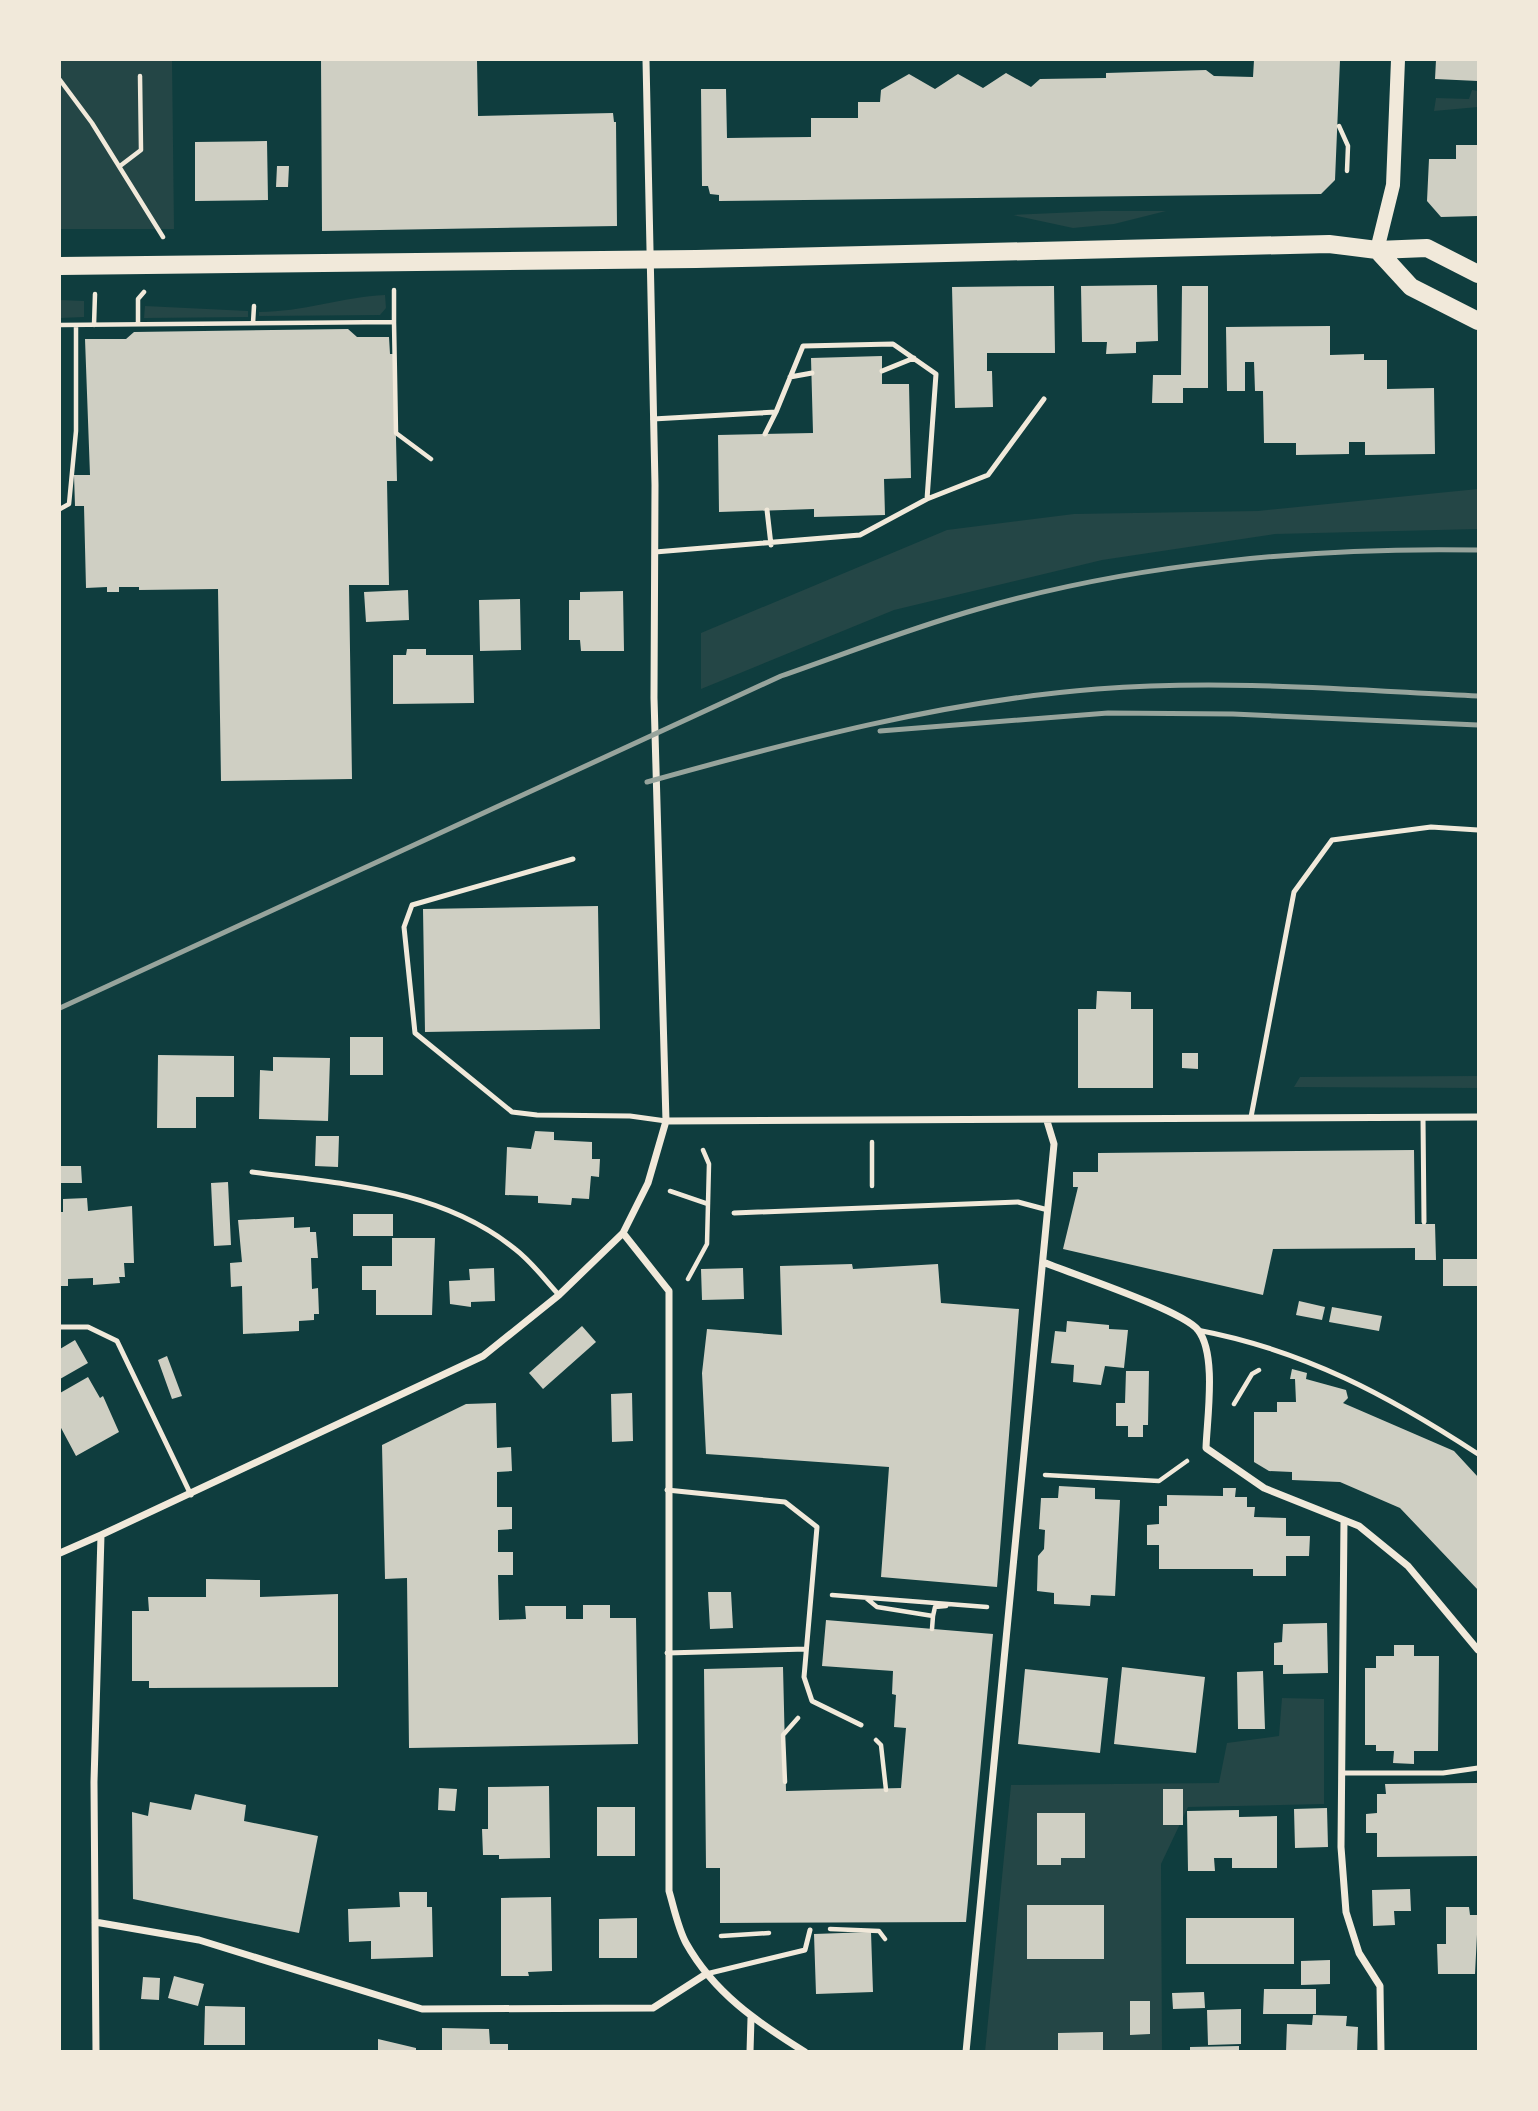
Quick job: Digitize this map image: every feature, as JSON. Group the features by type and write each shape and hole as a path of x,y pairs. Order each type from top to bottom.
{"main road":[{"path":"1377,250 1393,185 1398,60"},
{"path":"60,266 649,259 1315,245 1377,250 1427,248 1479,274"},
{"path":"1377,250 1411,287 1479,321"}],"street":[{"path":"60,1553 191,1495 484,1356 559,1296 623,1233 648,1183 666,1121 654,698 655,552 646,60"},
{"path":"666,1121 1479,1117"},
{"path":"966,2052 1054,1144 1047,1121"},
{"path":"623,1233 669,1291 669,1891 685,1940 706,1974 751,2018 805,2052"},
{"path":"1043,1262 1164,1310 1197,1330 1209,1359 1206,1448 1265,1488 1359,1526 1408,1566 1479,1650"},
{"path":"1344,1520 1341,1847 1346,1912 1359,1953 1380,1986 1381,2052"},
{"path":"96,2052 94,1782 102,1535"},
{"path":"95,1922 199,1940 291,1971 422,2009 653,2008 706,1974"},
{"path":"750,2052 751,2018"}],"lane":[{"path":"765,434 803,346 893,344 936,374 928,499"},
{"path":"882,371 914,358"},
{"path":"790,377 811,373"},
{"path":"655,552 771,545 860,535 928,499 988,475 1044,399"},
{"path":"653,419 776,412"},
{"path":"767,510 771,545"},
{"path":"1251,1117 1294,892 1332,840 1431,827 1479,830"},
{"path":"573,859 412,905 404,927 415,1033 512,1112 537,1115 630,1116 666,1121"},
{"path":"1423,1117 1423,1222"},
{"path":"252,1172 383,1189 470,1218 517,1250 559,1296"},
{"path":"734,1213 1018,1202 1048,1210"},
{"path":"60,1327 88,1327 117,1341 191,1495"},
{"path":"1197,1330 1288,1354 1346,1376 1418,1414 1479,1454"},
{"path":"667,1490 785,1502 817,1527 804,1677 812,1702 861,1725"},
{"path":"667,1653 806,1648"},
{"path":"1342,1773 1443,1773 1479,1768"},
{"path":"706,1974 805,1950 810,1930"}],"path":[{"path":"120,167 141,150 140,76"},
{"path":"60,81 163,233 163,265"},
{"path":"1339,125 1348,146 1348,171"},
{"path":"394,288 396,433 431,459"},
{"path":"94,325 95,294"},
{"path":"138,299 138,324"},
{"path":"253,323 254,306"},
{"path":"60,325 394,322"},
{"path":"60,509 69,504 74,461 76,325"},
{"path":"873,1208 871,1144 875,1121"},
{"path":"688,1279 707,1244 709,1164 703,1150"},
{"path":"669,1191 734,1213"},
{"path":"1233,1405 1252,1374 1288,1354"},
{"path":"1023,1474 1159,1481 1206,1448"},
{"path":"810,1593 1010,1609"},
{"path":"865,1597 877,1607 933,1616"},
{"path":"932,1629 934,1608 950,1604"},
{"path":"861,1725 881,1745 886,1790"},
{"path":"783,1735 783,1780 786,1782"}],"shaded area":[{"path":"60,60 172,60 174,229 60,229"},
{"path":"1472,90 1478,91 1478,107 1434,111 1436,98 1469,99"},
{"path":"1166,211 1114,224 1073,228 1013,215"},
{"path":"385,295 386,308 380,315 259,316 259,312 291,310"},
{"path":"60,300 84,301 84,317 60,318"},
{"path":"145,306 248,311 248,317 144,318"},
{"path":"1478,489 1478,529 1275,534 1102,560 894,610 701,689 701,633 947,530 1074,514 1258,511"},
{"path":"1478,1076 1478,1088 1294,1087 1300,1077"},
{"path":"1282,1698 1324,1699 1324,1804 1188,1807 1161,1864 1162,2051 985,2052 1011,1785 1219,1783 1227,1743 1279,1736"}],"building":[{"path":"321,60 477,60 478,116 613,113 616,122 617,226 322,231"},
{"path":"1254,60 1340,60 1335,180 1321,194 719,201 719,195 710,194 708,186 702,186 701,89 726,89 727,138 811,137 811,118 858,118 858,102 880,102 881,90 909,74 935,89 958,74 983,88 1006,73 1031,87 1040,79 1106,78 1106,73 1206,70 1214,76 1253,77"},
{"path":"1436,60 1478,60 1478,81 1435,79"},
{"path":"267,141 268,200 195,201 195,142"},
{"path":"1456,145 1478,145 1478,216 1441,217 1427,201 1429,159 1456,159"},
{"path":"277,166 289,166 288,187 276,187"},
{"path":"1157,285 1158,341 1136,342 1136,353 1106,354 1107,342 1082,342 1081,286"},
{"path":"1054,286 1055,353 987,353 987,371 992,371 993,407 955,408 952,287"},
{"path":"1182,286 1208,286 1208,388 1183,388 1183,403 1152,403 1153,375 1181,375"},
{"path":"1330,326 1330,355 1364,354 1364,360 1387,360 1387,389 1434,388 1435,454 1365,455 1365,442 1349,442 1349,454 1296,455 1296,443 1264,443 1263,391 1255,391 1254,362 1245,362 1245,391 1227,391 1226,327"},
{"path":"348,329 357,337 389,337 390,354 394,354 397,481 387,481 389,585 349,585 352,779 221,781 218,589 139,590 139,587 119,587 119,592 107,592 107,587 86,588 84,506 75,506 74,475 90,475 85,339 126,339 134,332"},
{"path":"882,356 882,384 909,384 911,478 884,479 885,515 814,517 814,509 719,512 718,435 813,433 811,358"},
{"path":"408,590 409,620 366,622 364,592"},
{"path":"623,591 624,651 581,651 580,640 569,640 569,600 580,600 580,592"},
{"path":"520,599 521,650 480,651 479,600"},
{"path":"407,649 426,649 426,655 473,655 474,703 393,704 393,655 406,655"},
{"path":"598,906 600,1029 425,1032 423,909"},
{"path":"1097,991 1131,992 1131,1009 1153,1009 1153,1088 1078,1088 1078,1009 1096,1009"},
{"path":"350,1037 383,1037 383,1075 350,1075"},
{"path":"1182,1053 1198,1053 1198,1069 1182,1068"},
{"path":"158,1055 234,1056 234,1097 196,1097 196,1128 157,1128"},
{"path":"273,1057 330,1058 328,1121 259,1119 260,1070 273,1071"},
{"path":"535,1131 554,1132 554,1140 592,1142 592,1159 600,1159 599,1177 591,1176 589,1199 572,1198 571,1205 538,1203 538,1196 505,1195 507,1147 531,1149"},
{"path":"316,1136 339,1136 338,1167 315,1166"},
{"path":"1414,1150 1415,1224 1435,1224 1436,1260 1415,1260 1415,1248 1273,1249 1263,1295 1063,1249 1078,1187 1073,1187 1073,1172 1098,1172 1098,1153"},
{"path":"60,1166 81,1166 82,1183 60,1183"},
{"path":"228,1182 231,1245 214,1246 211,1183"},
{"path":"87,1198 88,1211 132,1206 134,1263 124,1263 125,1277 119,1277 120,1283 93,1285 93,1278 68,1279 68,1286 60,1286 60,1212 63,1212 63,1199"},
{"path":"353,1214 393,1214 393,1236 353,1236"},
{"path":"294,1217 294,1228 310,1227 310,1232 316,1232 318,1258 311,1258 312,1289 318,1288 319,1314 314,1314 314,1320 299,1321 299,1331 243,1334 242,1286 231,1287 230,1263 242,1262 238,1220"},
{"path":"392,1238 435,1238 432,1315 376,1315 376,1290 362,1290 362,1266 392,1266"},
{"path":"1443,1259 1478,1259 1478,1286 1443,1286"},
{"path":"852,1264 853,1269 938,1264 941,1303 1019,1309 997,1587 881,1577 889,1467 706,1454 702,1373 707,1329 782,1335 780,1266"},
{"path":"494,1268 495,1301 471,1302 471,1307 450,1304 449,1281 470,1280 469,1269"},
{"path":"743,1268 744,1299 702,1300 701,1269"},
{"path":"1299,1301 1325,1307 1322,1320 1296,1315"},
{"path":"1332,1307 1382,1316 1379,1331 1329,1322"},
{"path":"1067,1321 1109,1325 1109,1329 1128,1330 1124,1368 1105,1366 1101,1385 1073,1382 1074,1365 1051,1363 1055,1331 1066,1332"},
{"path":"582,1326 596,1342 543,1389 529,1373"},
{"path":"75,1340 88,1363 60,1379 60,1349"},
{"path":"167,1356 182,1396 172,1399 158,1360"},
{"path":"1292,1369 1307,1373 1306,1379 1346,1390 1348,1398 1343,1403 1454,1451 1478,1477 1478,1590 1400,1508 1340,1482 1292,1480 1292,1472 1269,1471 1254,1462 1254,1412 1277,1412 1277,1402 1296,1402 1295,1379 1290,1379"},
{"path":"1126,1371 1149,1371 1148,1425 1143,1425 1143,1437 1128,1437 1128,1426 1116,1426 1116,1403 1125,1403"},
{"path":"88,1377 100,1398 103,1396 119,1432 76,1456 60,1426 60,1393"},
{"path":"632,1393 633,1441 612,1442 611,1394"},
{"path":"496,1403 497,1448 511,1447 512,1471 497,1472 497,1507 512,1507 512,1529 498,1530 498,1552 513,1552 513,1575 498,1575 499,1620 526,1619 525,1606 566,1606 566,1619 583,1619 583,1605 610,1605 610,1618 636,1618 638,1744 409,1748 407,1578 385,1579 382,1445 466,1404"},
{"path":"1059,1486 1095,1488 1095,1499 1120,1500 1115,1596 1091,1595 1090,1606 1054,1604 1054,1593 1037,1591 1038,1556 1044,1549 1045,1530 1039,1529 1041,1498 1058,1498"},
{"path":"1223,1488 1236,1488 1235,1497 1247,1497 1247,1507 1255,1507 1254,1517 1286,1518 1286,1536 1310,1536 1309,1556 1286,1556 1286,1576 1253,1576 1253,1569 1159,1569 1159,1545 1147,1545 1147,1525 1159,1524 1159,1506 1167,1506 1167,1495 1223,1496"},
{"path":"206,1579 260,1580 260,1597 338,1594 338,1687 149,1688 149,1681 132,1681 132,1611 149,1611 148,1597 206,1597"},
{"path":"708,1592 731,1592 733,1628 710,1629"},
{"path":"826,1620 993,1634 966,1922 720,1923 720,1868 706,1868 704,1669 783,1667 786,1791 901,1788 906,1728 894,1727 896,1695 892,1694 893,1671 822,1666"},
{"path":"1327,1623 1328,1673 1283,1674 1283,1665 1274,1665 1274,1643 1282,1642 1283,1624"},
{"path":"1394,1645 1414,1645 1414,1656 1439,1656 1438,1751 1414,1751 1414,1764 1393,1763 1394,1751 1376,1751 1376,1745 1365,1745 1365,1668 1376,1668 1376,1656 1394,1656"},
{"path":"1122,1667 1205,1677 1196,1753 1114,1744"},
{"path":"1025,1669 1108,1678 1100,1753 1018,1744"},
{"path":"1263,1671 1265,1729 1238,1729 1237,1672"},
{"path":"1478,1783 1478,1856 1377,1857 1377,1833 1366,1833 1366,1814 1377,1813 1377,1794 1386,1794 1385,1784"},
{"path":"549,1786 550,1858 499,1859 499,1855 483,1855 482,1829 488,1829 488,1787"},
{"path":"439,1788 457,1789 455,1811 438,1810"},
{"path":"1163,1789 1183,1789 1183,1825 1163,1825"},
{"path":"195,1794 246,1805 244,1821 318,1836 299,1933 133,1899 132,1812 148,1816 150,1802 191,1810"},
{"path":"597,1807 635,1807 635,1856 597,1856"},
{"path":"1327,1808 1328,1847 1295,1848 1294,1809"},
{"path":"1239,1810 1239,1817 1277,1816 1277,1868 1232,1868 1232,1858 1214,1858 1215,1871 1188,1871 1187,1811"},
{"path":"1037,1813 1085,1813 1085,1858 1061,1858 1061,1865 1037,1865"},
{"path":"1410,1889 1411,1911 1394,1911 1395,1925 1373,1926 1372,1890"},
{"path":"399,1892 427,1892 427,1907 432,1907 433,1957 371,1959 371,1941 349,1942 348,1909 400,1907"},
{"path":"551,1897 552,1971 528,1972 529,1976 501,1976 501,1898"},
{"path":"1027,1905 1104,1905 1104,1959 1027,1959"},
{"path":"1446,1907 1469,1907 1470,1915 1478,1915 1475,1974 1438,1974 1437,1944 1446,1944"},
{"path":"637,1918 637,1958 599,1958 599,1919"},
{"path":"1186,1918 1294,1918 1294,1964 1186,1964"},
{"path":"871,1932 873,1992 816,1994 814,1934"},
{"path":"1330,1960 1330,1984 1301,1985 1301,1961"},
{"path":"174,1976 204,1984 198,2006 168,1998"},
{"path":"143,1977 160,1978 159,2000 141,1999"},
{"path":"1264,1989 1316,1989 1316,2014 1263,2014"},
{"path":"1204,1992 1205,2008 1173,2009 1172,1993"},
{"path":"1130,2001 1150,2001 1150,2034 1130,2035"},
{"path":"205,2006 245,2007 245,2045 204,2045"},
{"path":"1241,2009 1241,2044 1208,2045 1207,2010"},
{"path":"1313,2015 1347,2016 1346,2026 1358,2027 1357,2052 1286,2052 1287,2024 1312,2025"},
{"path":"442,2028 489,2029 490,2044 508,2044 508,2052 442,2052"},
{"path":"1103,2032 1103,2052 1058,2052 1058,2033"},
{"path":"378,2039 416,2048 416,2052 378,2052"},
{"path":"1239,2046 1239,2052 1190,2052 1190,2047"}],"railway":[{"path":"60,1008 781,676 928,624 1038,593 1163,569 1353,551 1478,550"},
{"path":"647,782 814,738 926,713 1097,689 1240,685 1478,696"},
{"path":"880,731 1108,713 1233,714 1478,725"}]}
